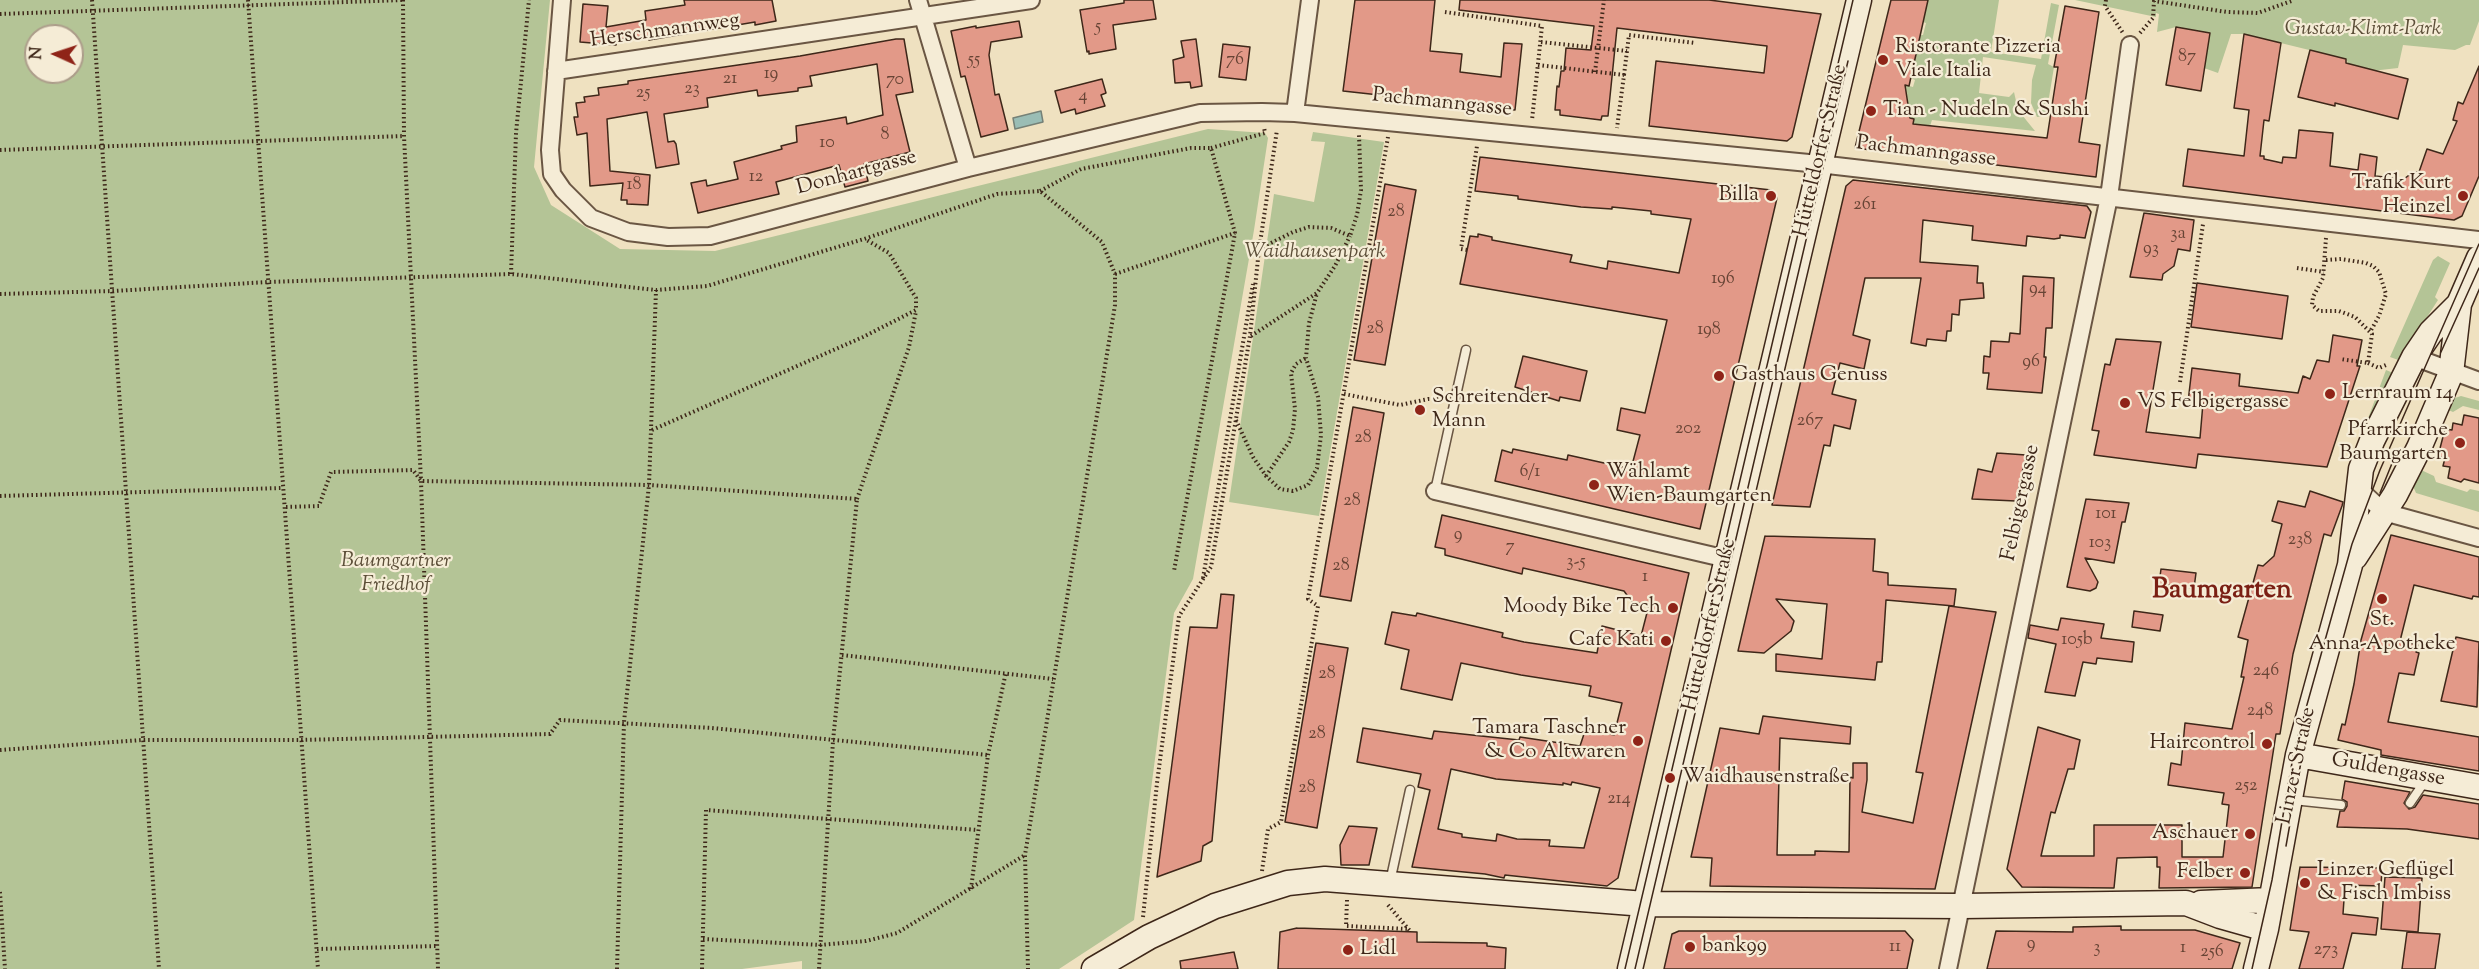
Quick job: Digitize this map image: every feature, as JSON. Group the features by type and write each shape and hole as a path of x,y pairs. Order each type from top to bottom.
{"main road":[{"name":"Hütteldorfer Straße","path":"1630,969 1859,0"},
{"name":"Linzer Straße","path":"2350,565 2384,512 2419,448 2451,373 2459,304 2479,258"},
{"name":"Linzer Straße","path":"2256,969 2266,929 2298,755 2350,565 2361,469 2372,441 2414,357 2431,332 2459,304"},
{"name":"Guldengasse","path":"2298,755 2479,787"},
{"path":"1094,969 1149,937 1215,906 1259,891 1317,879 1390,882 1645,904 1962,906 2271,900"},
{"path":"2186,903 2220,916 2266,929"}],"street":[{"name":"Donhartgasse","path":"562,0 550,150 552,174 563,190 591,218 628,232 668,237 710,236 968,168 1200,113 1295,112"},
{"path":"918,0 921,17 968,168"},
{"name":"Herschmannweg","path":"556,71 1031,0"},
{"path":"1295,112 1310,0"},
{"name":"Felbigergasse","path":"1948,969 2109,197 2130,45"},
{"name":"Pachmanngasse","path":"1295,112 1819,164 2479,240"},
{"path":"2414,357 2451,373 2479,381"},
{"path":"2360,490 2384,512 2479,538"},
{"path":"1436,491 1727,558"}],"lane":[{"path":"1436,491 1466,350"},
{"path":"2410,804 2427,778"},
{"path":"1390,882 1410,790"},
{"path":"2289,800 2341,805"}],"path":[{"path":"92,0 128,493 142,740 159,969"},
{"path":"0,14 249,3 403,0 404,136 421,482 438,969"},
{"path":"512,274 516,133 529,0"},
{"path":"1595,72 1604,0"},
{"path":"2106,0 2105,6 2130,45 2152,18 2152,1 2228,12 2258,13 2294,0"},
{"path":"249,3 318,969"},
{"path":"1445,12 1542,26 1531,135"},
{"path":"1616,144 1629,35 1695,43"},
{"path":"1541,42 1627,51"},
{"path":"1538,65 1624,75"},
{"path":"0,294 512,274 656,290 707,286 997,194 1040,191 1082,169 1191,148 1211,148 1265,133 1262,112"},
{"path":"1202,579 1259,249 1277,130 1295,112"},
{"path":"1236,420 1253,457 1266,477 1280,489 1293,491 1308,485 1317,468 1321,435 1318,397 1306,358 1309,324 1317,293 1335,266 1350,236 1357,215 1361,190 1358,119"},
{"path":"1259,891 1268,830 1281,822 1318,606 1308,599 1391,122"},
{"path":"1467,250 1461,249 1475,174 1479,130"},
{"path":"0,150 404,136"},
{"path":"1174,571 1235,233 1211,148"},
{"path":"1028,969 1025,855 1115,304 1115,274 1102,242 1040,191"},
{"path":"2181,382 2205,208"},
{"path":"2326,222 2324,272 2312,305 2314,310 2339,311 2355,317 2370,332 2372,344 2368,363 2340,359"},
{"path":"1259,249 1309,226 1331,228 1350,236"},
{"path":"1115,274 1235,233"},
{"path":"819,969 833,741 857,499 909,347 916,310 916,298 889,253 864,238"},
{"path":"1149,937 1142,914 1179,616 1211,567 1250,336 1259,249"},
{"path":"2326,260 2341,259 2366,263 2379,272 2386,294 2379,316 2370,332"},
{"path":"2297,268 2324,272"},
{"path":"617,969 624,722 649,485 656,290"},
{"path":"1250,336 1317,293"},
{"path":"652,430 863,337 916,310"},
{"path":"1266,477 1291,436 1295,409 1291,373 1296,364 1306,358"},
{"path":"1344,394 1400,405 1428,399 1448,399 1456,394"},
{"path":"286,507 319,506 331,472 413,470 421,482"},
{"path":"421,482 649,485 857,499"},
{"path":"0,496 283,488"},
{"path":"842,655 1053,679"},
{"path":"971,890 988,755 1006,672"},
{"path":"0,750 142,740 300,740 550,734 560,720 712,728 988,755"},
{"path":"702,969 706,810 978,830"},
{"path":"704,939 820,945 866,940 897,933 1025,855"},
{"path":"0,892 5,969"},
{"path":"1347,896 1346,926 1409,930 1398,916"},
{"path":"317,950 437,946"}],"green space":[{"name":"Baumgartner Friedhof","path":"0,0 550,0 534,167 551,205 620,249 715,251 1208,129 1265,133 1268,138 1254,230 1193,579 1174,613 1134,920 1059,969 802,969 802,961 742,969 0,969"},
{"path":"1928,0 1999,0 1991,52 2041,59 2051,3 2059,5 2048,64 2054,67 2046,116 2037,117 2031,103 2032,80 2036,65 1983,57 1979,93 2009,97 2014,92 2018,110 2035,131 1932,120 1930,126 1913,124 1913,119 1908,118 1902,84 1913,87 1915,80 1911,78 1914,67 1907,66 1920,35 1923,35 1926,23 1923,22"},
{"name":"Gustav-Klimt-Park","path":"2075,0 2479,0 2479,21 2470,45 2455,50 2403,45 2398,68 2354,73 2346,59 2244,34 2231,34 2218,73 2204,68 2210,33 2176,27 2157,32 2159,14 2156,13 2156,17"},
{"name":"Waidhausenpark","path":"1313,132 1384,142 1319,516 1229,502 1274,194 1314,202 1325,142 1311,141"},
{"path":"2438,256 2450,263 2435,297 2438,300 2420,328 2404,362 2390,357 2433,260"},
{"path":"2386,370 2398,375 2360,440"},
{"path":"2461,396 2479,401 2479,410 2463,406 2453,412 2446,409 2455,398"},
{"path":"2419,469 2434,476 2436,482 2467,492 2470,489 2479,491 2479,512 2416,493 2413,486"}],"water":[{"path":"1041,111 1043,122 1015,129 1013,118"}],"building":[{"path":"684,0 772,0 776,21 755,25 755,22 649,40 648,36 616,40 616,45 580,42 583,4 608,6 606,27 646,20 645,11 685,5"},
{"path":"1124,0 1153,0 1156,19 1113,25 1116,49 1089,54 1080,10 1124,3"},
{"path":"1355,0 1435,0 1430,51 1462,54 1460,72 1501,77 1504,43 1522,44 1515,110 1343,91"},
{"path":"1460,0 1709,0 1821,14 1792,137 1787,141 1649,126 1656,61 1764,73 1767,46 1617,28 1608,116 1602,116 1601,120 1560,115 1560,110 1555,110 1557,86 1559,87 1561,71 1564,71 1566,48 1591,50 1594,26 1459,10"},
{"path":"1891,0 1928,0 1909,86 1905,85 1910,118 1914,119 1913,124 2047,138 2058,67 2054,67 2065,6 2099,12 2079,142 2100,145 2096,177 1855,148"},
{"path":"1019,21 1022,37 991,42 989,55 995,95 999,94 1008,130 981,137 965,76 961,77 951,31"},
{"path":"2176,27 2210,33 2201,91 2166,85"},
{"path":"2244,34 2281,43 2269,121 2264,120 2260,156 2282,163 2283,157 2296,158 2299,130 2333,133 2330,166 2358,170 2360,154 2377,157 2375,176 2404,179 2413,172 2419,172 2427,149 2443,154 2457,121 2453,120 2458,102 2463,104 2479,66 2479,176 2462,216 2454,220 2183,186 2188,149 2244,156 2249,110 2234,108"},
{"path":"904,39 913,92 896,95 910,152 864,164 868,181 845,187 839,165 776,182 779,194 698,213 691,183 706,180 707,186 738,179 734,162 782,149 781,146 797,142 796,126 846,117 847,124 883,115 877,64 810,76 812,86 798,88 798,91 758,96 757,90 707,98 708,107 664,114 668,142 674,141 676,144 679,164 656,168 647,112 607,119 610,171 650,175 648,205 627,204 627,200 621,200 623,183 590,186 587,133 577,135 574,117 578,117 576,103 585,102 584,97 599,95 598,88 628,84 628,81 800,56"},
{"path":"1196,39 1202,86 1191,88 1190,82 1175,83 1173,60 1184,57 1181,41"},
{"path":"1223,44 1250,47 1246,80 1219,77"},
{"path":"2310,50 2346,59 2346,63 2408,79 2398,119 2335,103 2335,106 2298,97"},
{"path":"1102,79 1106,93 1101,95 1105,106 1076,114 1075,109 1061,113 1055,91"},
{"path":"1480,157 1771,190 1776,195 1700,529 1495,481 1502,450 1512,453 1513,449 1567,460 1568,455 1631,469 1640,435 1617,430 1621,408 1645,413 1667,320 1460,284 1470,236 1478,237 1478,234 1492,237 1492,240 1572,255 1570,262 1607,269 1608,261 1679,273 1691,219 1651,214 1651,211 1581,207 1475,191"},
{"path":"1853,180 2087,206 2091,212 2085,238 2060,235 2060,238 2054,239 2027,236 2026,246 1972,240 1973,226 1923,220 1920,262 1978,266 1977,283 1983,283 1984,298 1960,300 1959,315 1952,314 1951,331 1947,331 1946,341 1927,339 1926,346 1911,343 1921,278 1865,278 1853,335 1870,340 1864,369 1840,363 1832,394 1856,400 1850,429 1834,425 1830,446 1824,445 1810,507 1772,505 1846,186"},
{"path":"1385,184 1416,190 1385,365 1354,360"},
{"path":"2144,213 2194,220 2190,251 2178,249 2174,266 2163,274 2162,280 2130,277"},
{"path":"2023,276 2054,278 2052,328 2046,328 2042,393 1987,389 1989,373 1983,373 1984,356 1990,357 1991,341 2009,342 2010,333 2020,334"},
{"path":"2197,283 2288,296 2282,339 2191,327"},
{"path":"2333,335 2362,340 2357,366 2360,366 2327,467 2198,454 2196,468 2094,455 2099,431 2092,430 2105,364 2110,365 2116,339 2161,342 2146,432 2200,438 2203,403 2188,402 2192,368 2240,374 2239,386 2298,393 2303,376 2310,379 2317,360 2329,362"},
{"path":"1523,356 1587,371 1580,401 1560,397 1559,401 1515,387"},
{"path":"1353,407 1384,413 1351,601 1320,596"},
{"name":"Pfarrkirche Baumgarten","path":"2464,415 2479,418 2479,483 2464,479 2461,482 2448,478 2450,467 2443,466 2445,458 2438,456 2445,429 2452,430 2453,423 2462,425"},
{"path":"1997,453 2026,455 2016,501 1972,499 1978,469 1992,472"},
{"path":"2310,491 2343,502 2331,536 2324,534 2293,654 2280,734 2276,734 2252,887 2159,888 2160,867 2157,867 2157,857 2117,858 2114,888 2022,887 2007,869 2038,727 2080,740 2074,769 2068,769 2055,813 2051,812 2041,856 2094,856 2094,825 2182,825 2182,857 2223,857 2229,805 2222,804 2224,793 2168,785 2171,763 2181,765 2185,723 2232,729 2244,677 2241,677 2248,640 2238,637 2258,565 2263,566 2274,556 2282,524 2272,521 2278,501 2305,507"},
{"path":"2086,499 2129,503 2125,522 2122,522 2114,563 2085,558 2098,582 2096,588 2090,591 2067,587"},
{"path":"1442,515 1689,573 1618,878 1607,886 1505,875 1504,878 1412,867 1430,790 1418,787 1421,774 1357,762 1363,728 1432,739 1434,731 1519,740 1520,737 1580,746 1586,728 1614,735 1622,703 1589,696 1591,686 1461,663 1452,700 1401,689 1409,650 1385,644 1392,612 1416,616 1417,613 1503,633 1502,637 1524,642 1597,653 1602,626 1641,636 1649,605 1632,602 1624,591 1523,568 1522,574 1445,555 1445,549 1435,547","holes":["1451,769 1496,779 1563,785 1563,783 1571,785 1572,782 1600,788 1584,848 1549,846 1550,840 1517,839 1497,834 1496,841 1462,837 1462,834 1438,829"]},
{"path":"2391,535 2479,557 2479,597 2473,596 2472,599 2414,585 2400,641 2418,645 2416,652 2419,653 2414,675 2399,673 2388,722 2479,737 2479,771 2381,755 2381,750 2338,740 2342,724 2345,725 2361,640"},
{"path":"1765,536 1875,539 1873,571 1888,573 1888,585 1956,589 1954,606 1886,600 1882,662 1877,662 1875,680 1776,671 1776,654 1822,659 1827,604 1776,599 1794,621 1791,631 1764,653 1738,651"},
{"path":"2161,569 2196,573 2194,588 2159,584"},
{"path":"1221,594 1234,595 1212,841 1203,846 1201,861 1157,877 1190,627 1217,628"},
{"path":"1949,606 1996,612 1935,889 1710,886 1712,858 1691,857 1720,728 1759,734 1763,716 1851,727 1850,744 1780,738 1777,855 1815,855 1815,851 1849,852 1850,777 1853,778 1853,763 1867,763 1862,812 1913,823 1923,773 1916,772"},
{"path":"2134,611 2163,615 2160,631 2132,627"},
{"path":"2061,618 2104,624 2101,638 2134,642 2132,662 2097,658 2096,664 2083,662 2075,696 2045,692 2056,644 2028,638 2030,625 2058,630"},
{"path":"2456,637 2479,642 2477,707 2441,701"},
{"path":"1316,643 1348,648 1317,828 1285,822"},
{"path":"2345,781 2410,792 2404,803 2409,809 2415,807 2423,795 2479,804 2479,839 2407,829 2337,827 2340,811 2344,811 2347,806 2347,802 2342,799"},
{"path":"1349,826 1377,828 1369,865 1341,865 1340,845"},
{"path":"2300,867 2382,868 2381,886 2345,885 2343,914 2378,918 2376,935 2352,933 2343,969 2299,969 2309,932 2290,930"},
{"path":"2385,877 2422,878 2418,932 2381,929"},
{"path":"2121,926 2121,930 2195,930 2240,943 2232,969 1987,969 1996,931 2073,932 2073,927"},
{"name":"Lidl","path":"1297,928 1417,932 1417,942 1487,943 1487,946 1506,948 1505,969 1278,969 1280,932"},
{"path":"1679,931 1905,931 1913,940 1907,969 1664,969 1672,934"},
{"path":"2407,932 2440,934 2435,969 2402,969"},
{"path":"1234,952 1238,969 1181,969 1180,961"}],"tram line":[{"path":"1625,969 1853,0"},
{"path":"1635,969 1848,61"},
{"path":"2252,969 2272,880 2294,751 2352,544 2380,470 2479,244"},
{"path":"2441,352 2479,268"},
{"path":"2380,493 2397,451"},
{"path":"2286,846 2304,745"}],"place":[{"name":"Ristorante Pizzeria Viale Italia","path":"1883,60"},
{"name":"Tian - Nudeln & Sushi","path":"1871,111"},
{"name":"Billa","path":"1771,196"},
{"name":"Trafik Kurt Heinzel","path":"2463,196"},
{"name":"Gasthaus Genuss","path":"1719,376"},
{"name":"Lernraum 14","path":"2330,394"},
{"name":"VS Felbigergasse","path":"2125,403"},
{"name":"Schreitender Mann","path":"1420,410"},
{"name":"Pfarrkirche Baumgarten","path":"2460,443"},
{"name":"Wählamt Wien-Baumgarten","path":"1594,485"},
{"name":"St. Anna-Apotheke","path":"2382,599"},
{"name":"Moody Bike Tech","path":"1673,608"},
{"name":"Cafe Kati","path":"1666,641"},
{"name":"Tamara Taschner & Co Altwaren","path":"1638,741"},
{"name":"Haircontrol","path":"2267,744"},
{"name":"Waidhausenstraße","path":"1670,778"},
{"name":"Aschauer","path":"2250,834"},
{"name":"Felber","path":"2245,873"},
{"name":"Linzer Geflügel & Fisch Imbiss","path":"2305,883"},
{"name":"bank99","path":"1690,947"},
{"name":"Lidl","path":"1348,950"}],"district":[{"name":"Baumgarten","path":"2222,592"}]}
